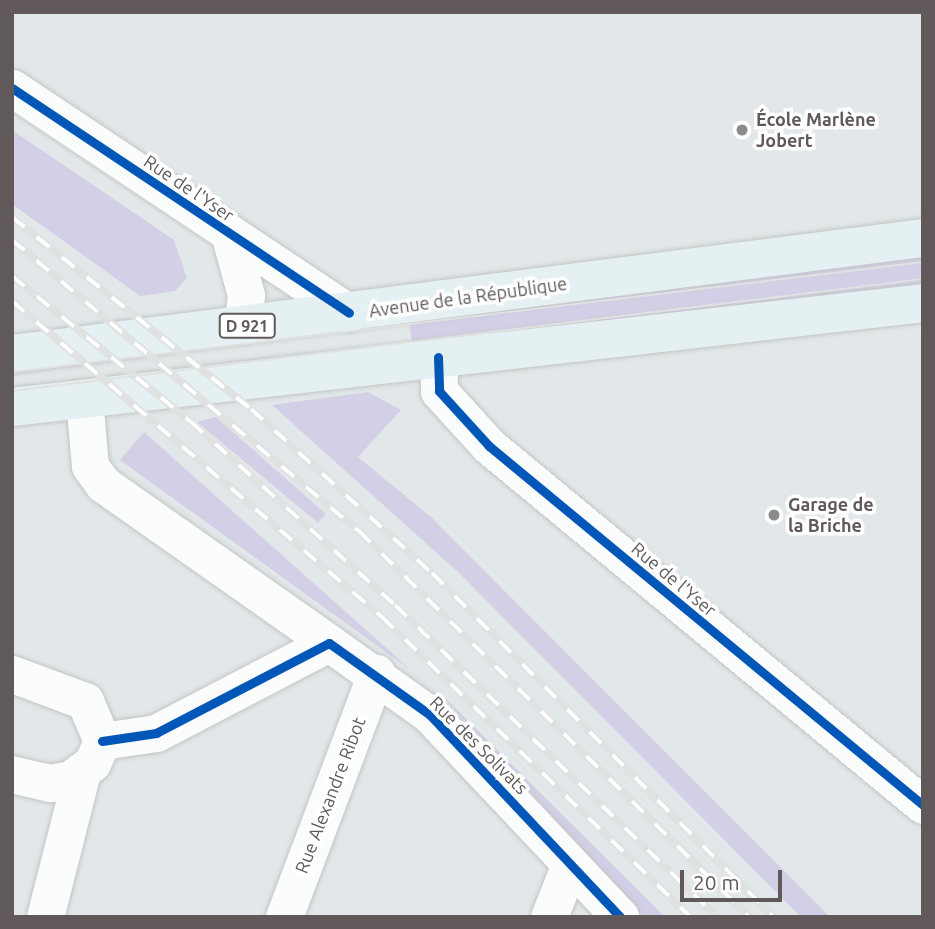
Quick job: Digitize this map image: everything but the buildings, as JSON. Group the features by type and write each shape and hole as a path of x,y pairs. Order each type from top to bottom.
{"main road":[{"name":"Avenue de la République","path":"12,354 349,313 923,237"},
{"path":"12,407 923,303"}],"street":[{"name":"Rue de l'Yser","path":"12,88 349,313"},
{"name":"Rue de l'Yser","path":"229,233 246,295 243,326"},
{"name":"Rue de l'Yser","path":"438,357 439,391 496,452 923,805"},
{"name":"Rue des Solivats","path":"84,398 90,466 103,484 376,673 429,714 620,917"},
{"path":"45,917 82,772 102,741 156,733 330,643"},
{"name":"Rue Alexandre Ribot","path":"284,917 376,673"},
{"path":"12,674 85,701 102,741"},
{"path":"12,774 56,783 82,772"},
{"path":"549,917 570,863"}],"shaded area":[{"path":"12,130 174,240 187,278 175,291 140,296 12,204"},
{"path":"923,256 923,287 413,349 408,316"},
{"path":"368,392 401,410 358,457 431,517 830,917 801,917 458,572 272,405"},
{"path":"216,417 326,514 318,523 197,422"},
{"path":"144,432 412,671 120,460"},
{"path":"437,690 665,917 644,917"}],"tram line":[{"path":"12,372 923,262"},
{"path":"12,391 923,279"}],"railway":[{"path":"12,217 251,409 432,573 774,917"},
{"path":"12,240 359,531 749,917"},
{"path":"12,276 191,422 395,605 717,917"},
{"path":"12,301 382,617 691,917"}],"cycle path":[{"path":"12,88 349,313"},
{"path":"438,357 439,391 489,446 923,805"},
{"path":"102,741 156,733 329,643 429,714 620,917"}],"place":[{"name":"École Marlène Jobert","path":"742,130"},
{"name":"Garage de la Briche","path":"774,515"}]}
